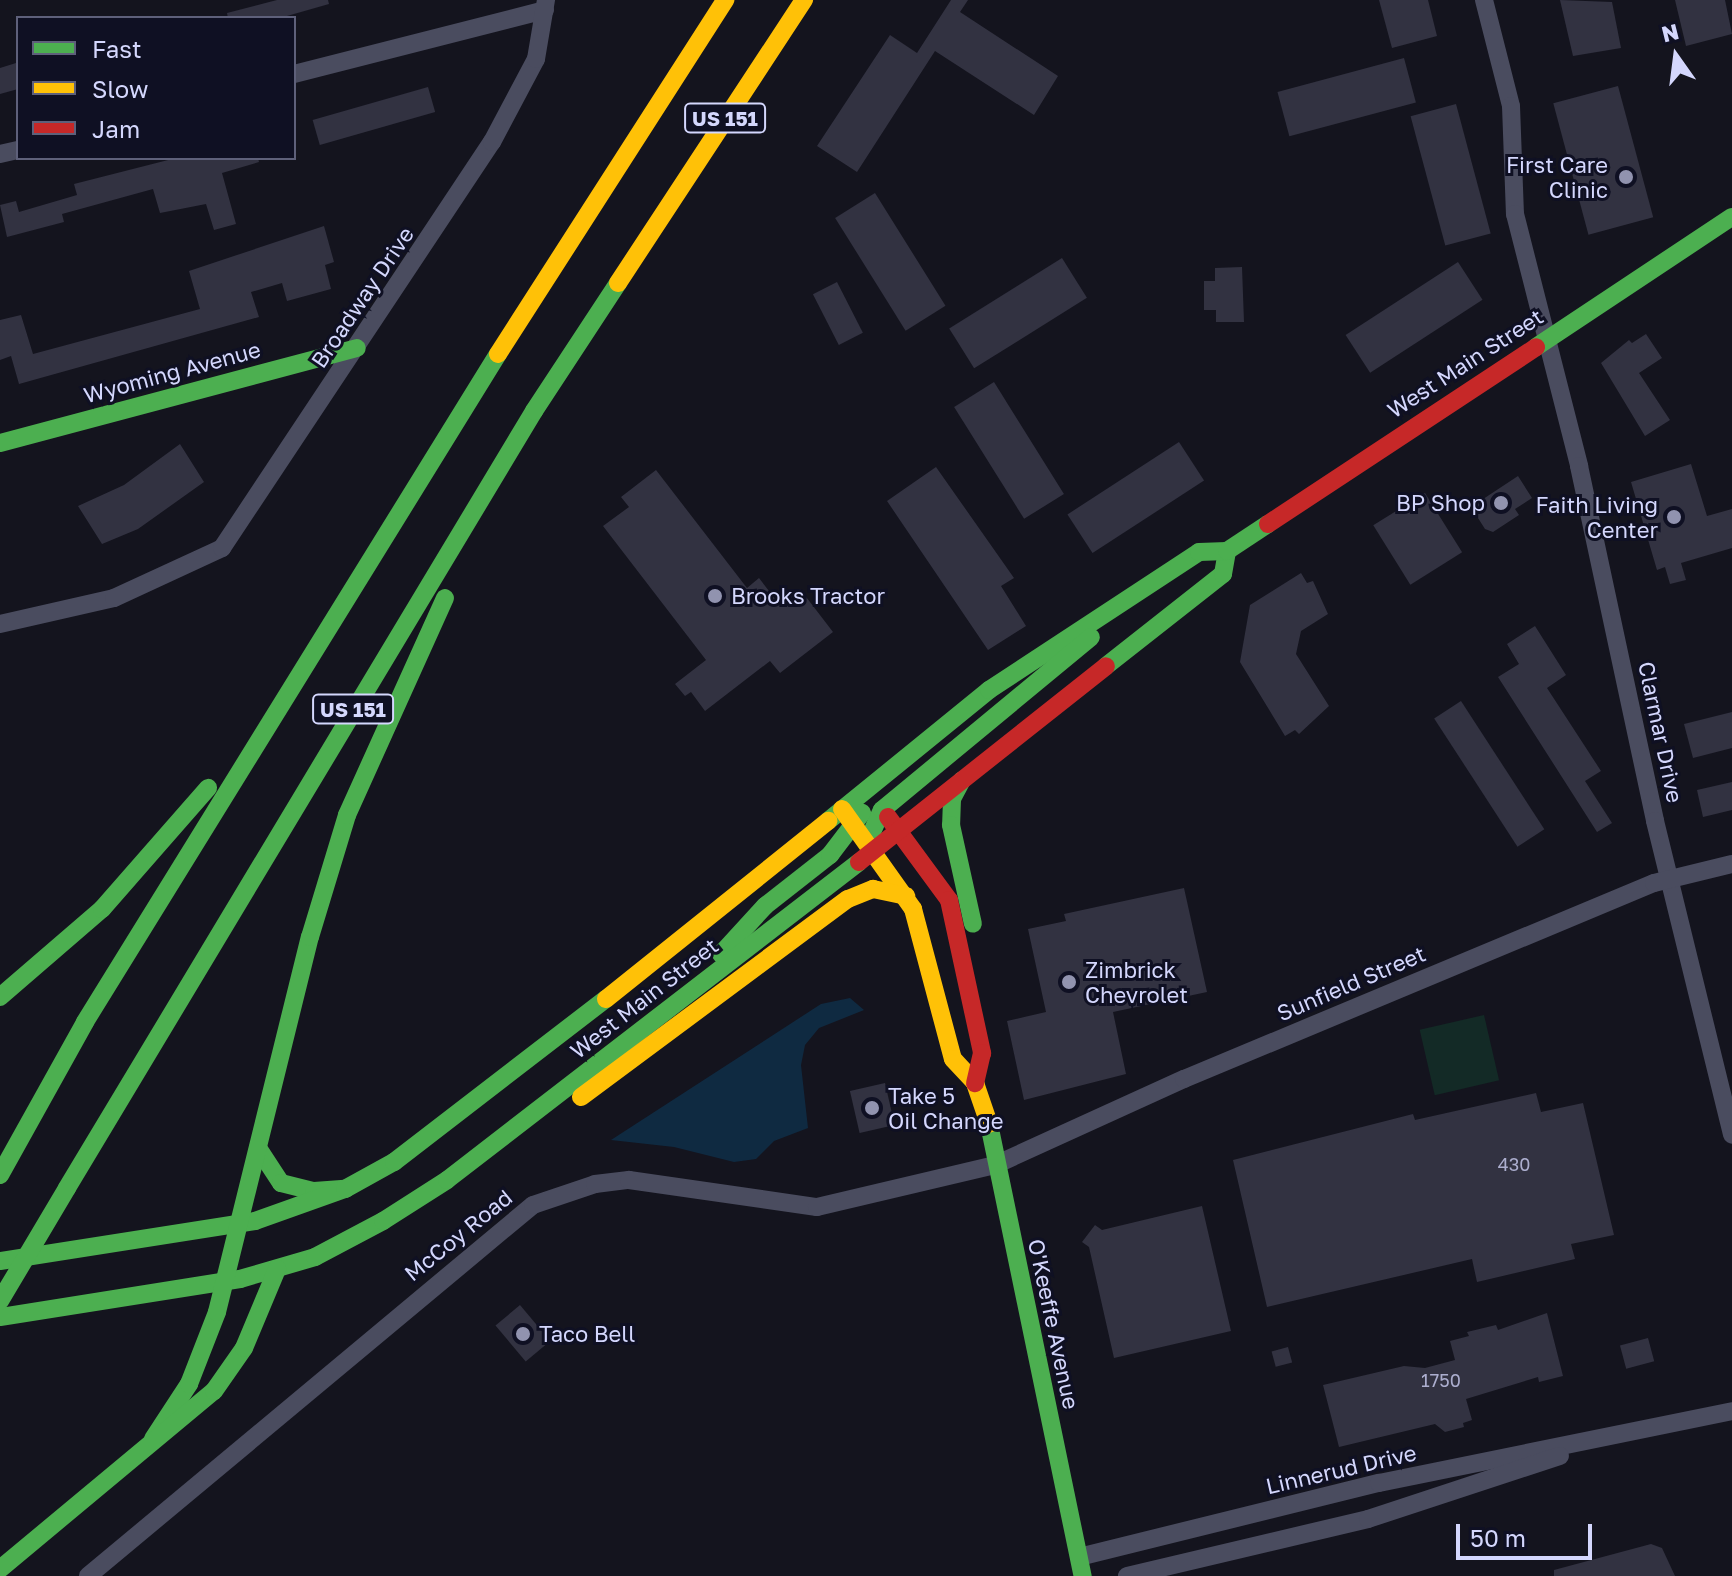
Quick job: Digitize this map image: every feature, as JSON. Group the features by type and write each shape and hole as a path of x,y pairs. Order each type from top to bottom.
{"main road":[{"name":"US 151","path":"0,1175 85,1022 340,612 394,515 725,0"},
{"name":"US 151","path":"0,1301 456,539 647,237 804,0"},
{"name":"West Main Street","path":"0,1261 237,1224 345,1189 444,1128 989,690 1199,552 1227,551 1732,217"},
{"path":"153,1439 202,1355 347,815 395,698 432,620 647,237"},
{"name":"Wyoming Avenue","path":"0,443 357,348"},
{"name":"West Main Street","path":"0,1317 222,1283 315,1257 383,1221 503,1136 1223,574 1227,551"},
{"path":"874,849 872,832 882,810 1044,681 1135,596"},
{"path":"0,997 102,909 191,812 268,701 340,612"},
{"path":"503,1136 548,1121 848,899 873,889 909,902 937,935 954,985 971,989 979,959 951,825 952,799 962,780"},
{"path":"693,989 765,906 830,855 855,826 864,790"},
{"name":"O'Keeffe Avenue","path":"864,790 898,829 949,900 971,989 982,1053 975,1083"},
{"name":"O'Keeffe Avenue","path":"842,809 874,849 909,902 953,1059 975,1083 986,1110 1081,1567"},
{"path":"258,1148 281,1183 314,1191 345,1189"},
{"path":"0,1569 153,1439 195,1409 231,1371 277,1269"}],"street":[{"name":"Clarmar Drive","path":"1484,0 1511,106 1515,214 1547,337 1669,879 1732,1135"},
{"path":"296,73 545,5"},
{"name":"Broadway Drive","path":"0,624 114,598 222,548 357,348 521,91 536,59 545,5"},
{"name":"Sunfield Street","path":"995,1165 1198,1073 1669,879 1732,864"},
{"name":"McCoy Road","path":"88,1576 533,1205 595,1184 629,1180 817,1207 995,1165"},
{"name":"Linnerud Drive","path":"1081,1567 1393,1480 1732,1411"},
{"name":"Linnerud Drive","path":"1127,1576 1368,1519 1616,1437"}],"green space":[{"path":"1484,1015 1499,1080 1435,1095 1420,1030"}],"water":[{"path":"850,998 864,1010 819,1028 805,1045 801,1065 808,1128 774,1141 756,1159 734,1162 674,1147 611,1140 821,1004"}],"building":[{"path":"277,0 328,0 329,4 287,16 228,16 227,13"},
{"path":"951,0 968,0 960,12 1058,76 1034,115 935,51 857,172 817,146 890,35 917,53"},
{"path":"1379,0 1428,0 1437,36 1392,48"},
{"path":"1560,0 1612,2 1621,48 1573,56"},
{"path":"1675,0 1725,0 1732,34 1686,46"},
{"path":"1404,58 1416,102 1289,136 1277,92"},
{"path":"16,63 16,90 0,94 0,68"},
{"path":"1618,86 1653,217 1588,235 1553,103"},
{"path":"428,87 435,112 320,145 313,120"},
{"path":"1456,104 1491,233 1445,246 1411,116"},
{"path":"168,160 259,162 222,173 236,224 214,230 206,204 160,213 153,189 62,214 64,222 7,237 0,205 16,201 19,212 77,195 74,184"},
{"path":"875,193 945,306 906,331 835,218"},
{"path":"324,226 334,262 325,265 331,289 287,301 282,283 251,292 259,317 19,384 11,356 0,360 0,320 21,315 33,354 200,309 189,271"},
{"path":"1062,258 1087,298 974,368 949,328"},
{"path":"1458,262 1483,300 1370,373 1346,335"},
{"path":"1242,267 1244,322 1216,322 1216,310 1204,310 1204,281 1215,281 1215,268"},
{"path":"837,282 863,333 839,345 813,294"},
{"path":"1646,334 1662,358 1639,373 1670,420 1645,436 1601,363 1629,340 1632,343"},
{"path":"994,382 1064,494 1024,519 954,407"},
{"path":"1179,442 1204,481 1093,553 1067,514"},
{"path":"180,444 204,482 138,529 102,544 78,506 124,485"},
{"name":"Faith Living Center","path":"1691,464 1707,516 1732,509 1732,548 1681,563 1686,580 1670,584 1665,567 1657,570 1631,482"},
{"path":"936,467 1014,578 1001,586 1026,626 988,650 887,501"},
{"name":"Brooks Tractor","path":"656,470 747,588 759,578 779,604 800,589 833,632 780,673 770,661 705,711 691,692 685,696 675,684 706,660 603,526 629,507 621,497"},
{"name":"BP Shop","path":"1518,476 1532,498 1515,509 1519,515 1493,532 1485,529 1471,507"},
{"path":"1425,493 1462,552 1410,585 1373,525"},
{"path":"1301,573 1307,583 1313,581 1328,614 1301,631 1296,654 1329,706 1299,734 1295,730 1285,736 1240,662 1250,605"},
{"path":"1535,626 1566,675 1547,688 1601,771 1585,781 1612,823 1597,832 1498,677 1519,664 1507,644"},
{"path":"1461,701 1544,829 1517,847 1434,718"},
{"path":"1732,712 1732,748 1693,758 1684,724"},
{"path":"1732,782 1732,810 1703,817 1697,790"},
{"path":"1184,888 1207,992 1113,1012 1126,1074 1024,1100 1007,1021 1046,1012 1028,929 1066,921 1064,914"},
{"name":"Take 5 Oil Change","path":"885,1083 895,1125 860,1133 850,1091"},
{"path":"1536,1093 1541,1112 1583,1103 1614,1235 1571,1244 1575,1259 1477,1282 1472,1259 1267,1307 1233,1160 1413,1114 1415,1120"},
{"path":"1202,1206 1231,1331 1114,1358 1089,1247 1082,1242 1095,1225 1102,1230"},
{"name":"Taco Bell","path":"520,1305 550,1341 526,1362 495,1326"},
{"path":"1547,1313 1563,1376 1539,1382 1538,1377 1466,1399 1472,1420 1463,1423 1464,1427 1445,1432 1435,1424 1339,1447 1323,1385 1404,1366 1425,1368 1455,1360 1450,1341 1469,1336 1467,1332 1496,1325 1498,1330"},
{"path":"1648,1338 1654,1361 1626,1369 1620,1346"},
{"path":"1288,1347 1292,1362 1276,1367 1272,1351"},
{"path":"1651,1544 1662,1548 1675,1576 1554,1576 1554,1570"}],"traffic: fast":[{"path":"1536,347 1732,217"},
{"path":"67,1188 534,411 618,283"},
{"path":"0,443 357,348"},
{"path":"0,1175 85,1022 498,354"},
{"path":"828,821 989,690 1199,552 1227,551 1268,524"},
{"path":"1106,666 1223,574 1227,551"},
{"path":"153,1439 189,1384 217,1312 310,937 347,815 445,598"},
{"path":"874,849 872,832 882,810 1091,637"},
{"path":"962,780 952,799 951,825 973,924"},
{"path":"0,997 102,909 208,788"},
{"path":"721,954 765,906 830,855 862,813"},
{"path":"0,1317 240,1279 315,1257 383,1221 447,1180 859,862"},
{"path":"0,1261 255,1221 345,1189 394,1162 606,999"},
{"path":"989,1124 1083,1576"},
{"path":"258,1148 281,1183 314,1191 345,1189"},
{"path":"0,1301 67,1188"},
{"path":"0,1569 214,1391 244,1348 277,1269"}],"traffic: slow":[{"path":"498,354 725,0"},
{"path":"618,283 804,0"},
{"path":"842,809 913,909 953,1059 975,1083 989,1124"},
{"path":"606,999 828,821"},
{"path":"581,1097 848,899 873,889 906,896"}],"traffic: jam":[{"path":"1268,524 1536,347"},
{"path":"859,862 1106,666"},
{"path":"888,817 949,900 982,1053 975,1083"}],"place":[{"name":"First Care Clinic","path":"1626,177"},
{"name":"BP Shop","path":"1501,503"},
{"name":"Faith Living Center","path":"1674,517"},
{"name":"Brooks Tractor","path":"715,596"},
{"name":"Zimbrick Chevrolet","path":"1069,982"},
{"name":"Take 5 Oil Change","path":"872,1108"},
{"name":"Taco Bell","path":"523,1334"}]}
